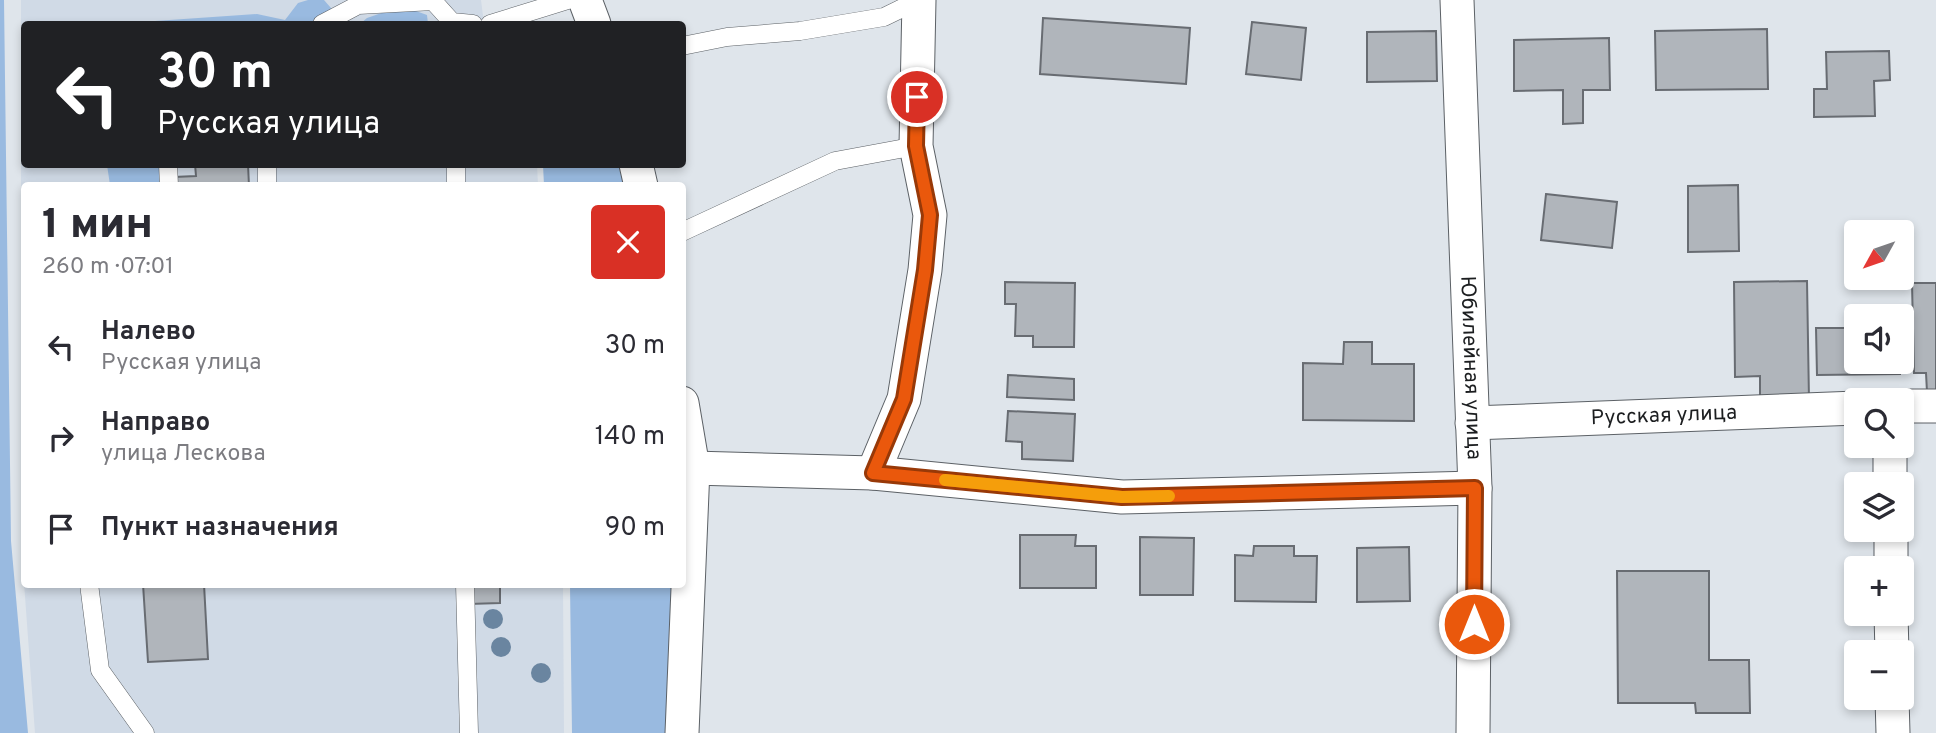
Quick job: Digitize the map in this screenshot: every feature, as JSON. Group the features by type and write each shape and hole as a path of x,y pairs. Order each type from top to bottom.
{"street":[{"path":"585,0 593,21"},
{"path":"873,473 904,399 925,270 930,215 916,146 919,0"},
{"name":"Юбилейная улица","path":"1457,0 1475,488 1474,733"},
{"path":"1914,406 1936,406"},
{"name":"Русская улица","path":"1472,423 1844,409"},
{"path":"682,733 693,468 686,427"},
{"path":"693,468 873,473 1122,497 1475,488"},
{"path":"1892,710 1893,733"}],"lane":[{"path":"500,21 568,0"},
{"path":"686,45 727,37 800,31 884,17 919,0"},
{"path":"328,21 358,5 433,1 451,21"},
{"path":"686,230 835,161 916,146"},
{"path":"90,588 100,670 145,733"},
{"path":"465,588 469,733"}],"shaded area":[{"path":"0,0 4,0 11,541 28,733 0,733"},
{"path":"21,0 481,0 484,21 21,21"},
{"path":"324,0 337,15 334,21 155,21 257,14 285,20 298,3"},
{"path":"402,6 427,15 428,21 364,21"},
{"path":"21,168 537,168 538,182 21,182"},
{"path":"107,168 159,168 160,182 110,182"},
{"path":"543,168 621,168 623,182 544,182"},
{"path":"24,588 563,588 564,733 35,733"},
{"path":"570,588 673,588 671,733 572,733"}],"building":[{"path":"1043,18 1190,28 1186,84 1040,74"},
{"path":"1252,22 1306,28 1301,80 1246,74"},
{"path":"1767,29 1768,89 1656,90 1655,31"},
{"path":"1436,31 1437,81 1367,82 1367,32"},
{"path":"1609,38 1610,90 1583,90 1583,123 1563,124 1563,90 1514,91 1514,40"},
{"path":"1889,51 1890,80 1874,81 1875,116 1814,117 1814,89 1827,89 1826,52"},
{"path":"195,168 248,168 249,182 174,182 174,177 196,176"},
{"path":"1738,185 1739,251 1688,252 1688,186"},
{"path":"1546,194 1617,202 1612,248 1541,240"},
{"path":"1807,281 1809,400 1760,401 1760,376 1735,377 1734,282"},
{"path":"1005,282 1075,283 1074,347 1033,347 1033,336 1015,336 1016,304 1005,304"},
{"path":"1914,283 1936,283 1936,392 1927,392 1926,373 1914,373"},
{"path":"1816,328 1844,328 1844,374 1900,374 1817,375"},
{"path":"1344,342 1372,342 1372,364 1414,364 1414,421 1303,420 1303,363 1343,364"},
{"path":"1008,375 1074,379 1074,400 1007,397"},
{"path":"1008,411 1075,414 1073,461 1022,459 1022,442 1006,441"},
{"path":"1020,535 1076,535 1075,546 1096,546 1096,588 1020,588"},
{"path":"1140,537 1194,538 1193,595 1140,595"},
{"path":"1254,546 1294,546 1294,556 1317,556 1316,602 1235,601 1235,555 1253,556"},
{"path":"1409,547 1410,601 1357,602 1357,548"},
{"path":"1617,571 1709,571 1709,660 1749,660 1750,713 1696,713 1695,703 1618,703"},
{"path":"143,588 204,588 208,659 148,662"},
{"path":"469,588 500,588 500,603 469,604"}],"slow traffic":[{"path":"945,480 1122,497 1169,496"}],"route":[{"path":"917,97 916,146 930,215 925,270 904,399 873,473 1122,497 1475,488 1474,624"}]}
